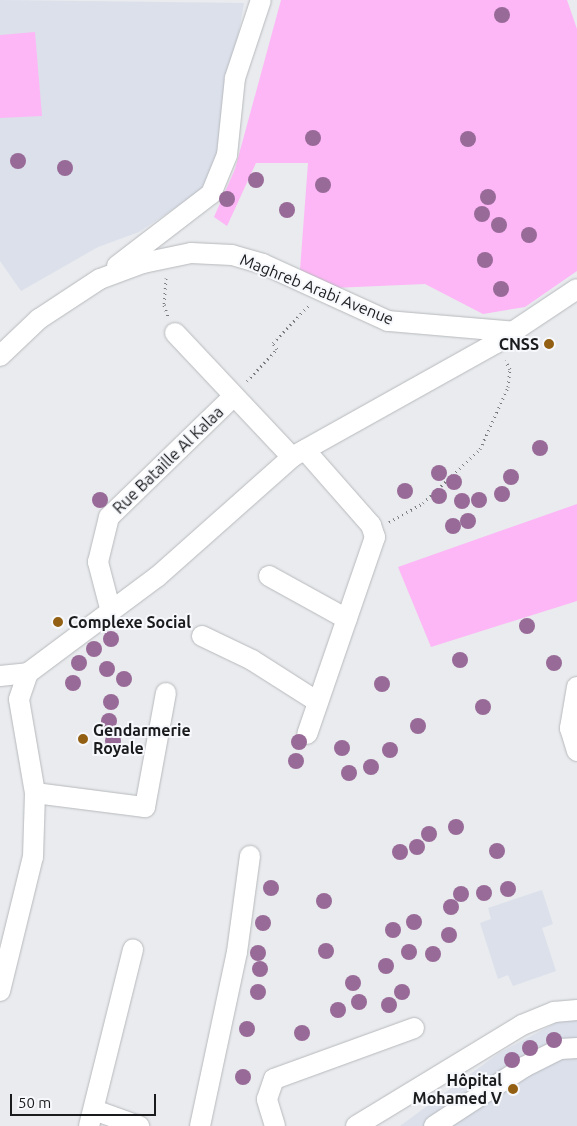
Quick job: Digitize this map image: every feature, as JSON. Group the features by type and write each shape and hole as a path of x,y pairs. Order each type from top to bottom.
{"street":[{"path":"100,279 211,194 227,155 235,78 261,0"},
{"name":"Maghreb Arabi Avenue","path":"0,356 40,319 100,279 167,258 191,253 232,255 388,321 516,332"},
{"path":"0,676 28,673 111,612 299,454 516,332 577,289"},
{"name":"Rue Bataille Al Kalaa","path":"174,333 233,397 299,454 373,531"},
{"name":"Rue Bataille Al Kalaa","path":"111,612 98,562 109,517 233,397"},
{"path":"307,734 372,550 373,531"},
{"path":"270,576 347,619"},
{"path":"202,636 252,660 318,702"},
{"path":"0,991 33,857 35,793 20,699 28,673"},
{"path":"577,686 570,728 577,751"},
{"path":"35,793 145,807 166,693"},
{"path":"200,1126 237,952 250,856"},
{"path":"133,949 91,1118 139,1126"},
{"path":"356,1126 522,1025 554,1012 577,1010"},
{"path":"276,1126 267,1099 274,1079 414,1028"},
{"path":"434,1126 524,1067 560,1049 577,1048"}],"path":[{"path":"167,258 164,305 174,333"},
{"name":"Rue Bataille Al Kalaa","path":"233,397 277,349 273,343 321,293"},
{"path":"373,531 423,503 480,449 508,388 510,370 496,343"}],"shaded area":[{"path":"0,0 244,3 215,168 202,190 139,232 98,247 21,291 0,261"},
{"path":"281,0 567,0 577,29 577,271 525,307 483,314 425,284 333,288 300,270 308,163 256,163 227,226 214,217 235,169"},
{"path":"35,32 42,116 0,118 0,35"},
{"path":"577,504 577,601 431,647 398,567"},
{"path":"542,890 553,924 542,928 556,971 513,986 508,975 498,979 480,923 491,919 488,908"},
{"name":"Hôpital Mohamed V","path":"565,1018 577,1020 577,1126 400,1126 499,1053"}],"place":[{"name":"CNSS","path":"549,344"},
{"name":"Complexe Social","path":"58,622"},
{"name":"Gendarmerie Royale","path":"83,739"},
{"name":"Hôpital Mohamed V","path":"513,1089"}]}
